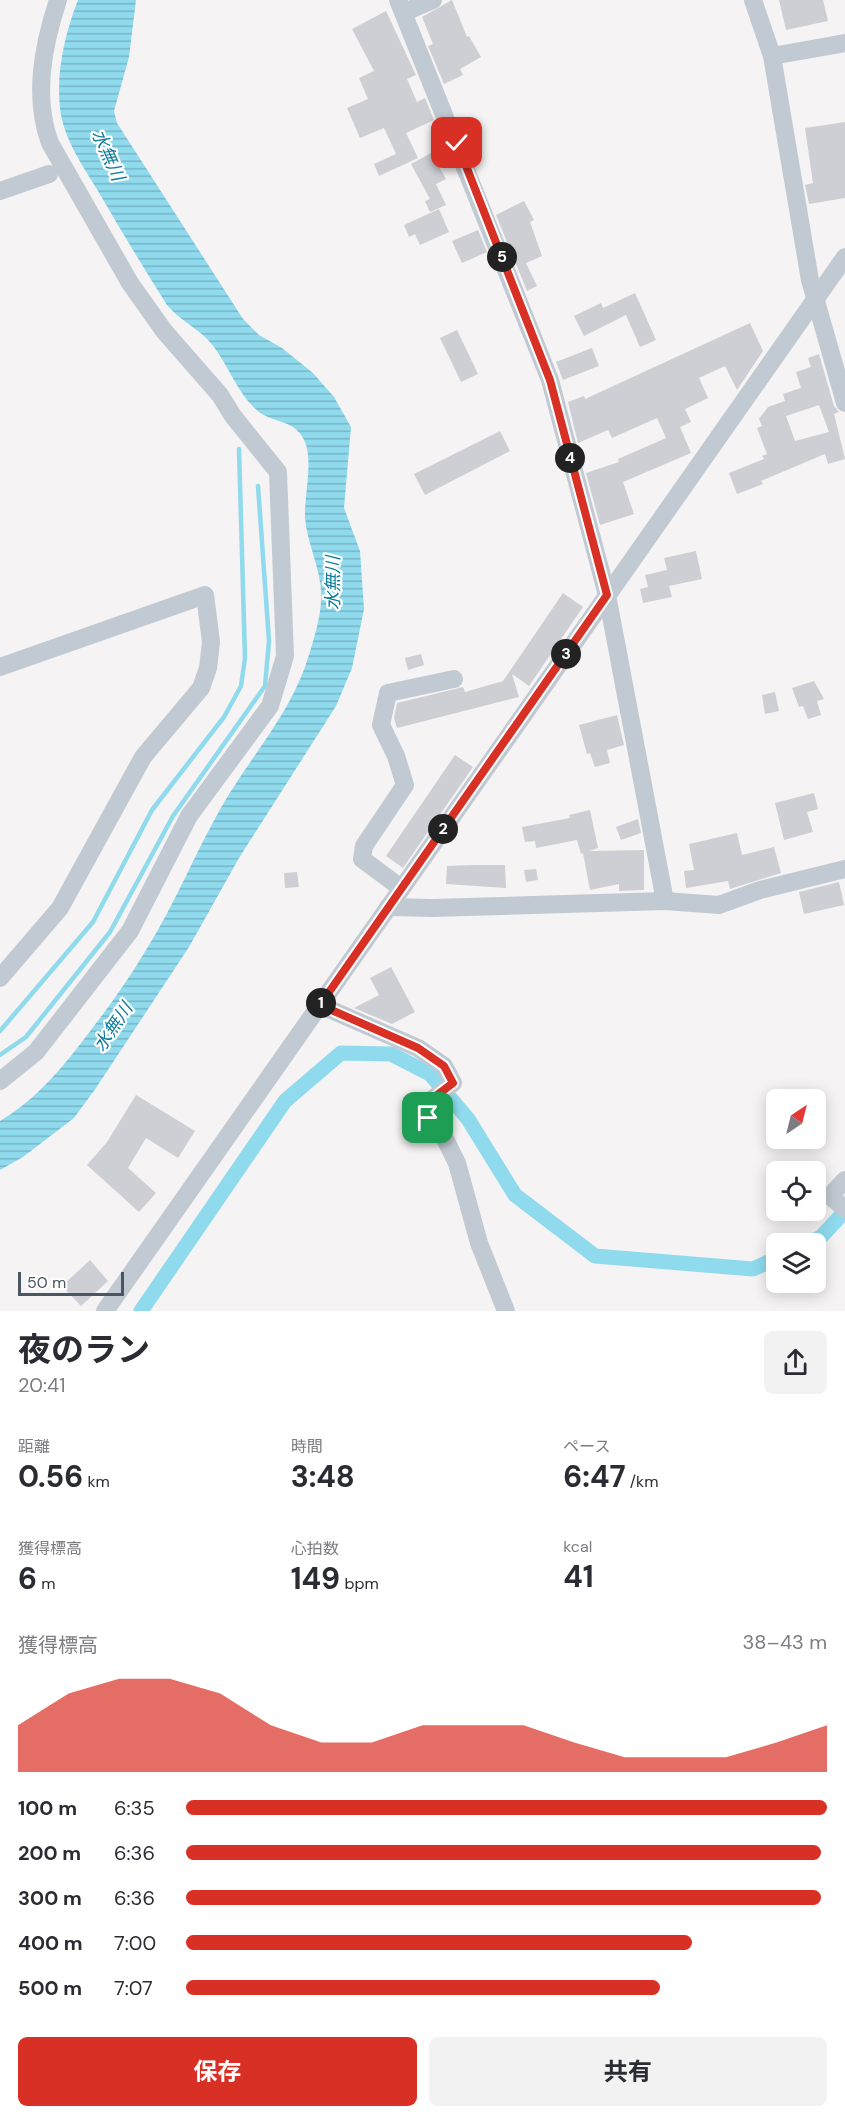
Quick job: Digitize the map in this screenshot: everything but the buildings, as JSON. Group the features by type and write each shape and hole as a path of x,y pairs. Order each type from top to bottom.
{"street":[{"path":"0,1081 36,1053 130,931 189,816 270,706 285,656 278,471 233,416 220,395 164,331 130,283 50,143 42,121 45,39 58,0"},
{"path":"433,0 401,6 550,380 607,595 665,901"},
{"path":"753,0 772,56 790,176 815,298 845,403"},
{"path":"772,56 845,43"},
{"path":"0,191 49,174"},
{"path":"105,1311 845,257"},
{"path":"0,667 204,595 212,642 208,668 201,688 143,757 60,908 0,978"},
{"path":"401,888 362,860 364,846 405,785 396,756 381,724 388,693 454,679"},
{"path":"388,907 432,908 665,901 720,905 760,890 845,868"},
{"path":"320,1005 418,1048 444,1066 453,1083 420,1108 445,1139 457,1163 479,1243 506,1311"},
{"path":"845,1180 830,1196 845,1209"}],"water":[{"name":"水無川","path":"78,0 136,0 129,57 114,111 117,123 243,319 259,335 282,348 313,373 334,397 351,427 344,508 360,551 364,609 352,668 336,706 239,858 189,947 74,1118 23,1157 0,1170 0,1121 33,1097 61,1068 105,1012 138,963 166,915 222,806 288,704 305,667 321,607 320,579 306,528 308,457 304,440 290,425 259,412 240,390 209,341 167,305 69,141 60,108 59,81 69,26"}],"waterway":[{"path":"0,1031 93,922 152,810 224,717 241,686 245,658 239,449"},
{"path":"0,1055 26,1037 110,932 173,816 265,686 269,641 258,486"},
{"path":"141,1311 285,1101 341,1053 391,1054 430,1074 468,1119 515,1195 595,1256 753,1269 766,1263"},
{"path":"825,1233 845,1211"}],"route":[{"path":"428,1118 420,1108 453,1083 444,1066 418,1048 320,1005 607,595 550,380 457,143"}]}
